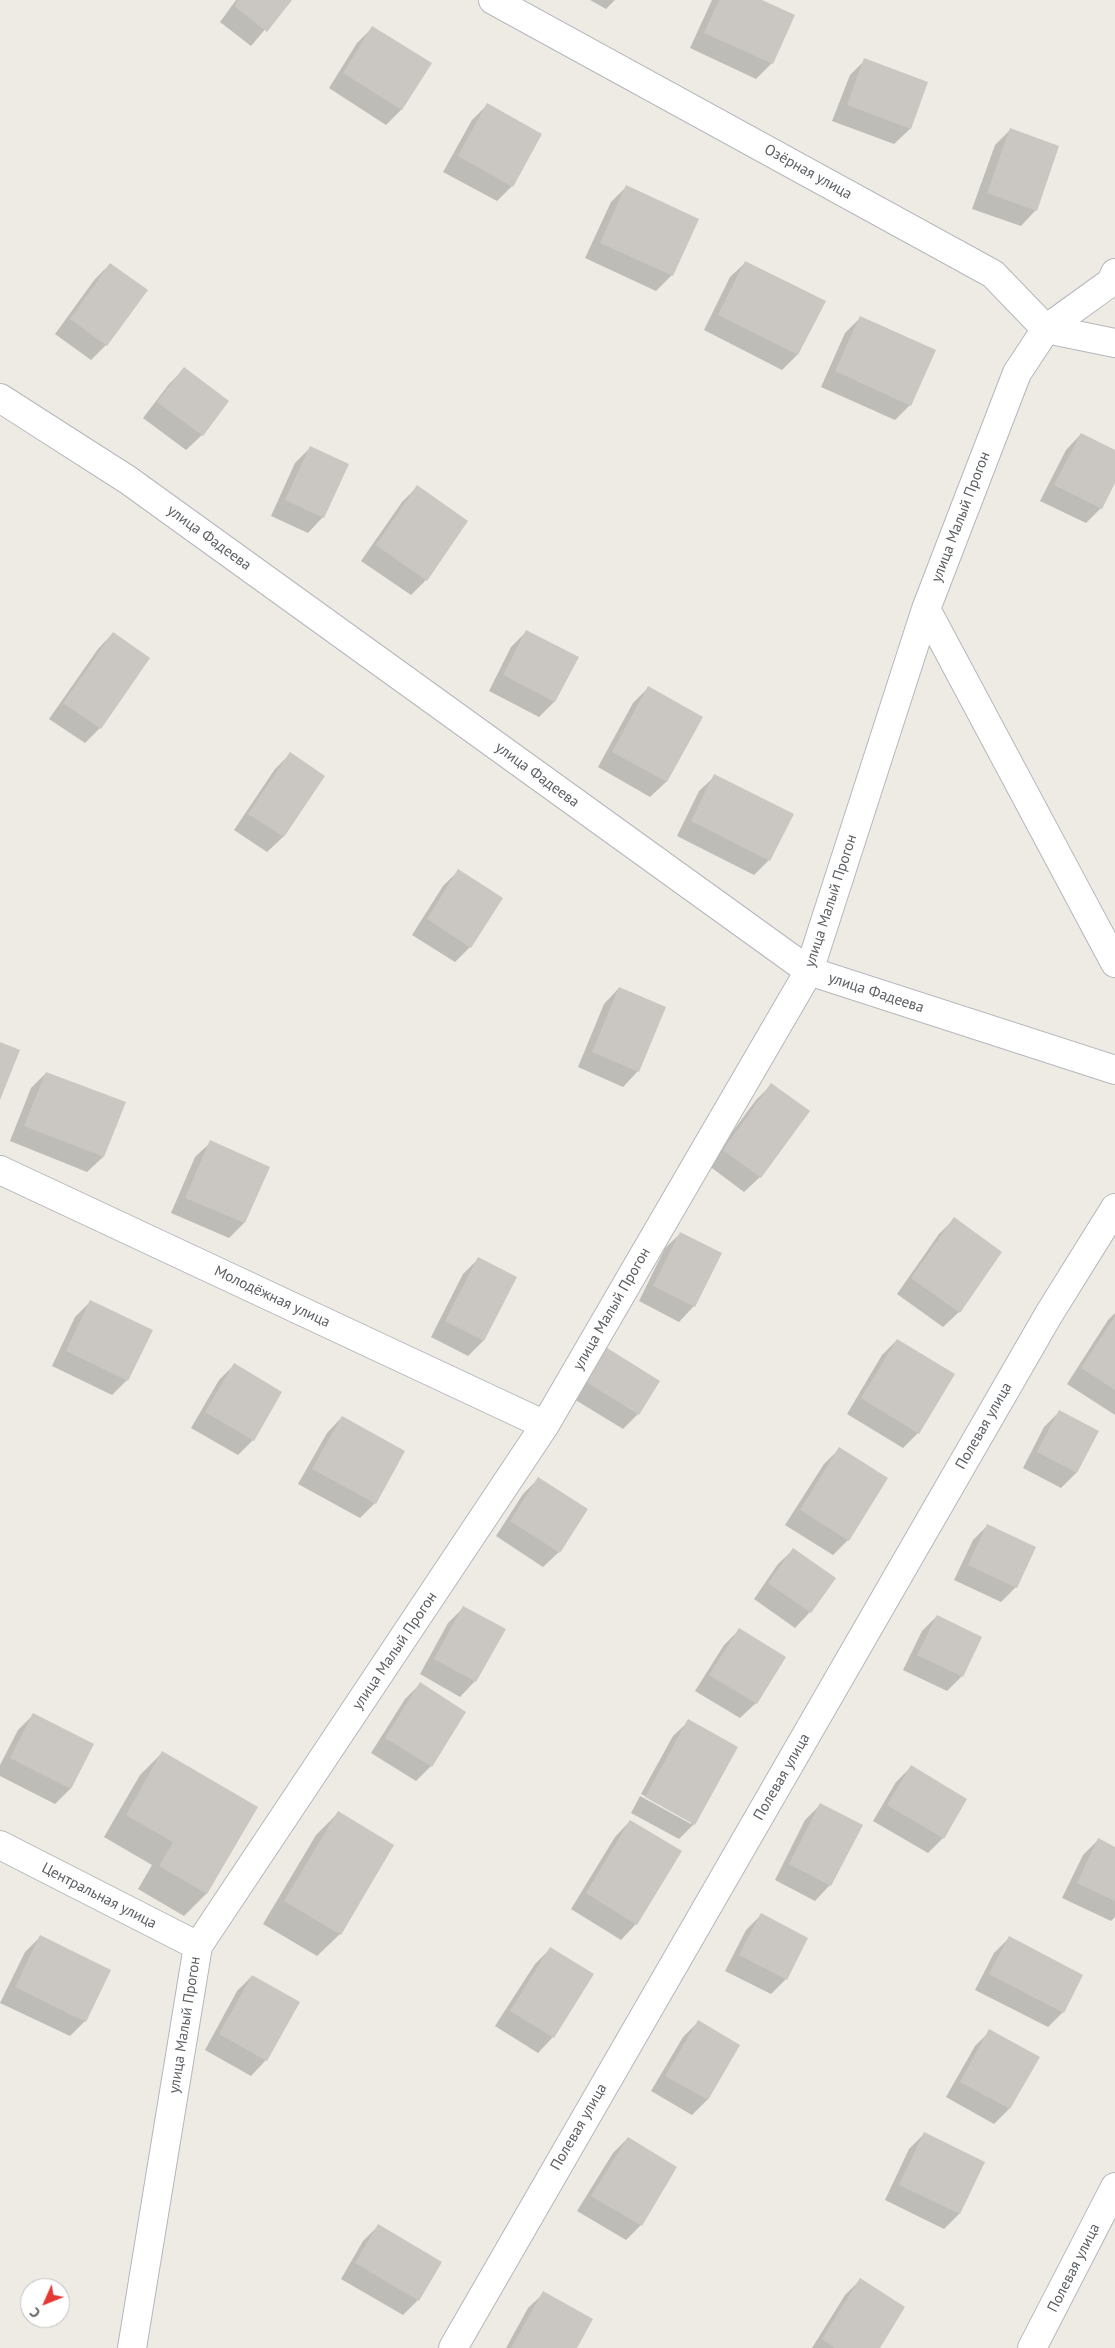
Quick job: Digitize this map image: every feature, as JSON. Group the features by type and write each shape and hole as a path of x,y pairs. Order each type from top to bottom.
{"street":[{"name":"Озёрная улица","path":"493,0 994,274 1046,329"},
{"name":"улица Малый Прогон","path":"132,2348 198,1946 545,1425 809,971 926,609 1017,373 1046,329 1111,282 1115,273"},
{"path":"1046,329 1115,343"},
{"name":"улица Фадеева","path":"0,398 128,480 809,971 1115,1070"},
{"path":"926,609 1115,963"},
{"name":"Молодёжная улица","path":"0,1170 545,1425"},
{"name":"Полевая улица","path":"454,2348 1049,1314 1115,1208"},
{"name":"Центральная улица","path":"0,1845 198,1946"},
{"name":"Полевая улица","path":"1032,2348 1115,2187"}],"building":[{"path":"238,0 292,0 267,32 234,6"},
{"path":"719,0 762,0 795,15 773,64 704,33"},
{"path":"372,26 432,63 402,110 343,73"},
{"path":"864,58 928,82 911,129 847,105"},
{"path":"487,103 542,134 513,187 458,156"},
{"path":"1010,128 1059,146 1037,211 987,193"},
{"path":"626,185 699,219 673,276 600,243"},
{"path":"745,261 826,301 798,355 718,315"},
{"path":"110,263 148,290 107,346 70,319"},
{"path":"860,316 936,350 911,406 835,371"},
{"path":"184,367 229,401 203,436 157,402"},
{"path":"1081,433 1115,450 1115,483 1102,509 1054,485"},
{"path":"310,446 349,464 324,518 285,500"},
{"path":"417,485 468,521 427,581 376,545"},
{"path":"526,630 579,657 555,702 503,675"},
{"path":"113,632 150,658 101,729 63,703"},
{"path":"648,686 703,717 667,782 612,752"},
{"path":"290,752 325,776 284,837 248,814"},
{"path":"714,774 794,814 770,861 691,821"},
{"path":"458,869 503,898 471,948 427,919"},
{"path":"619,987 666,1007 639,1072 592,1052"},
{"path":"0,1042 20,1050 0,1100"},
{"path":"46,1072 126,1102 104,1157 24,1126"},
{"path":"771,1083 810,1111 761,1178 723,1150"},
{"path":"210,1140 270,1167 245,1223 185,1198"},
{"path":"954,1217 1002,1252 960,1313 911,1278"},
{"path":"680,1232 722,1253 695,1307 653,1286"},
{"path":"478,1257 517,1277 484,1341 445,1321"},
{"path":"90,1300 153,1330 128,1381 66,1351"},
{"path":"1115,1316 1115,1390 1081,1368"},
{"path":"897,1339 955,1374 919,1434 861,1398"},
{"path":"604,1346 660,1381 639,1415 583,1380"},
{"path":"234,1363 282,1392 254,1441 205,1412"},
{"path":"1059,1410 1099,1431 1077,1473 1037,1452"},
{"path":"342,1416 405,1451 376,1504 312,1469"},
{"path":"839,1447 888,1478 849,1541 800,1510"},
{"path":"538,1477 588,1509 560,1553 510,1521"},
{"path":"987,1524 1036,1547 1017,1588 968,1565"},
{"path":"793,1548 836,1578 811,1613 768,1583"},
{"path":"463,1606 506,1629 476,1682 434,1659"},
{"path":"937,1615 982,1637 963,1677 917,1655"},
{"path":"739,1628 786,1657 757,1704 709,1675"},
{"path":"420,1682 466,1712 432,1767 385,1738"},
{"path":"33,1713 94,1744 71,1789 10,1758"},
{"path":"688,1719 738,1747 695,1825 645,1797"},
{"path":"162,1751 258,1807 207,1894 159,1866 173,1842 126,1815"},
{"path":"911,1765 967,1799 944,1839 887,1805"},
{"path":"820,1803 863,1825 831,1886 789,1864"},
{"path":"338,1811 394,1845 341,1935 284,1901"},
{"path":"630,1820 682,1851 637,1925 586,1893"},
{"path":"1098,1838 1115,1847 1115,1901 1077,1883"},
{"path":"761,1913 808,1938 787,1980 739,1955"},
{"path":"40,1935 111,1970 86,2022 15,1987"},
{"path":"1009,1936 1083,1975 1064,2013 989,1974"},
{"path":"550,1947 594,1974 554,2038 510,2011"},
{"path":"252,1975 300,2002 267,2061 219,2034"},
{"path":"698,2020 740,2045 708,2100 665,2076"},
{"path":"989,2029 1040,2057 1010,2109 960,2082"},
{"path":"924,2132 985,2162 960,2214 899,2185"},
{"path":"628,2137 677,2167 642,2226 591,2196"},
{"path":"378,2224 442,2262 419,2301 355,2263"},
{"path":"860,2278 905,2307 880,2348 835,2348 822,2339"},
{"path":"543,2291 593,2319 577,2348 511,2348"}]}
